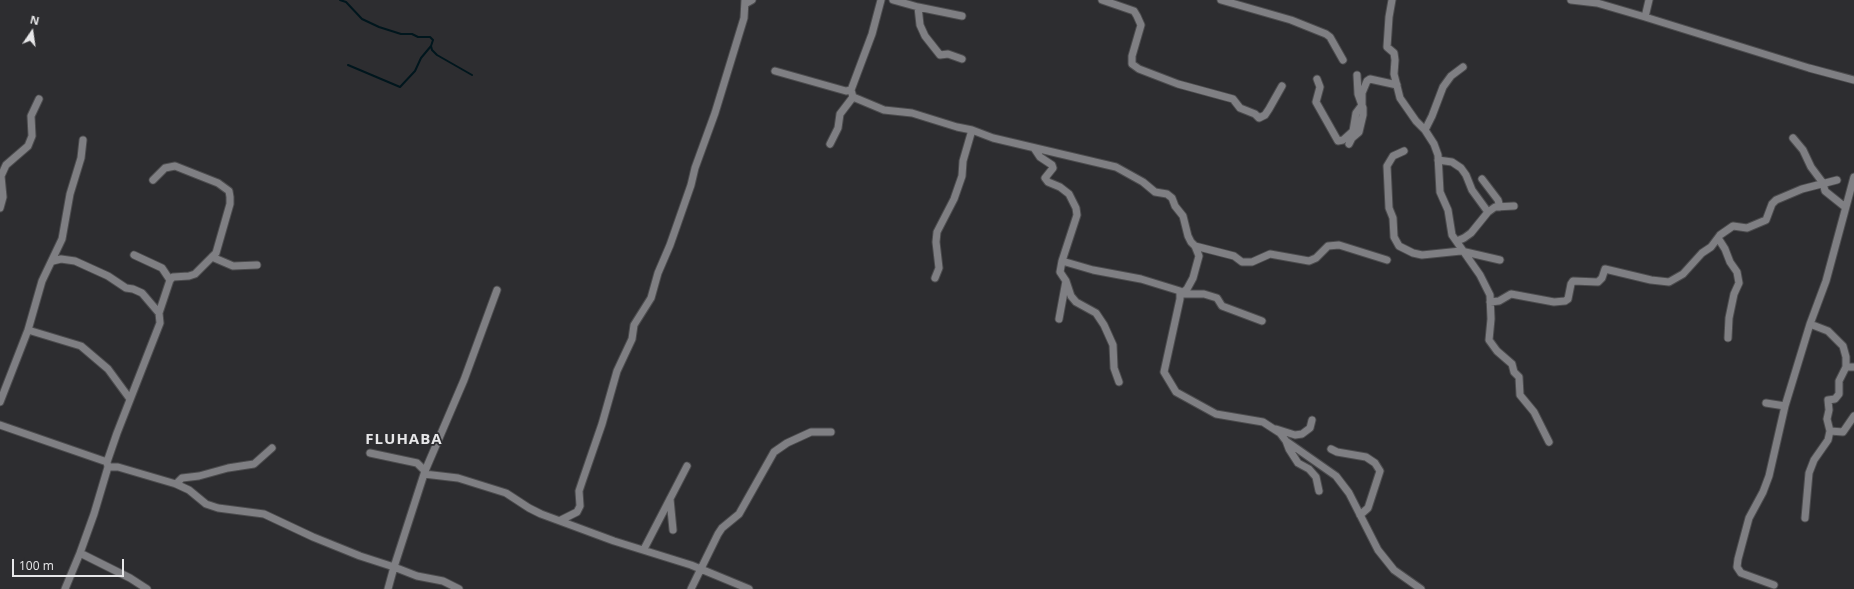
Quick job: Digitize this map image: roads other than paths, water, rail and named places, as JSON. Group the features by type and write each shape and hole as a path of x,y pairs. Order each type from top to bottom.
{"street":[{"path":"561,520 577,512 580,506 579,491 602,424 617,372 632,339 634,325 651,298 658,273 670,245 715,113 744,18 745,2 752,0"},
{"path":"830,144 838,128 840,114 852,94 872,34 881,0"},
{"path":"893,0 962,16"},
{"path":"1102,0 1134,11 1137,16 1141,26 1132,56 1132,64 1139,69 1178,84 1233,99 1240,108 1255,114 1259,118 1265,115 1282,86"},
{"path":"1220,0 1291,20 1326,34 1330,37 1343,60"},
{"path":"1392,0 1388,17 1387,47 1394,53 1394,74 1400,98 1434,144 1438,160 1440,192 1448,210 1452,236 1483,280 1490,295 1491,319 1489,340 1497,351 1512,364 1514,372 1519,377 1520,395 1534,412 1549,442"},
{"path":"1571,0 1597,3 1809,68 1854,80"},
{"path":"1645,17 1649,0"},
{"path":"918,7 920,24 925,36 940,55 948,54 962,58"},
{"path":"1425,130 1444,87 1451,76 1463,67"},
{"path":"775,72 846,91 884,110 912,113 957,127 972,130 993,138 1116,167 1143,182 1155,192 1167,194 1172,198 1175,206 1183,216 1188,236 1191,242 1196,246 1234,256 1242,262 1252,262 1270,254 1309,261 1316,258 1328,246 1339,245 1387,260"},
{"path":"1349,144 1361,127 1364,108 1358,94 1357,75"},
{"path":"1317,79 1320,87 1316,102 1338,141 1343,140 1353,131 1356,113 1362,105 1362,93 1365,84 1370,79 1397,85"},
{"path":"0,208 3,197 1,176 6,165 28,146 32,136 31,116 40,99"},
{"path":"936,278 939,268 936,242 937,232 954,198 962,176 963,161 972,130"},
{"path":"1793,138 1803,150 1811,167 1823,183 1825,191 1845,207"},
{"path":"0,402 28,330 42,281 66,226 70,194 81,158 82,140"},
{"path":"1034,148 1040,157 1052,165 1053,168 1045,178 1048,182 1060,187 1069,194 1076,208 1077,216 1060,272 1066,281 1071,296 1076,302 1096,313 1104,325 1113,345 1114,368 1119,382"},
{"path":"1404,151 1393,156 1387,166 1389,208 1393,218 1394,237 1399,246 1413,254 1422,255 1462,251 1500,260"},
{"path":"1438,160 1452,162 1460,168 1466,175 1472,190 1488,212"},
{"path":"65,589 80,553 130,399 160,323 159,313 170,280 172,277 189,276 195,274 216,253 230,204 229,191 218,183 174,166 166,168 153,180"},
{"path":"1774,585 1742,572 1737,567 1749,518 1763,492 1769,476 1785,406 1810,324 1826,281 1854,177"},
{"path":"1482,179 1498,200 1500,207"},
{"path":"1490,302 1499,301 1511,294 1554,302 1566,302 1573,281 1598,282 1602,278 1605,269 1651,280 1669,282 1683,274 1718,238 1733,226 1747,228 1766,220 1772,204 1776,200 1802,189 1837,180"},
{"path":"1456,241 1471,233 1488,212 1495,207 1514,206"},
{"path":"1718,238 1725,249 1730,262 1737,272 1739,283 1734,294 1729,318 1728,338"},
{"path":"1196,246 1199,256 1197,269 1187,289 1181,294 1164,372 1176,392 1216,414 1263,422 1274,428 1295,435 1302,434 1310,428 1312,420"},
{"path":"134,255 162,268 170,280"},
{"path":"212,257 233,266 256,265"},
{"path":"52,261 61,259 75,261 108,276 126,288 142,293 159,313"},
{"path":"1062,262 1093,270 1141,279 1180,291 1181,294 1204,294 1217,298 1222,306 1262,321"},
{"path":"1059,319 1066,281"},
{"path":"388,589 425,472 464,380 498,290"},
{"path":"1805,518 1808,473 1814,460 1828,440 1830,431 1827,420 1829,410 1828,400 1835,399 1839,394 1839,381 1846,367 1846,357 1843,346 1828,331 1810,324"},
{"path":"28,330 81,346 108,369 130,399"},
{"path":"1846,367 1854,367"},
{"path":"1766,403 1785,406"},
{"path":"1830,431 1843,432 1854,416"},
{"path":"0,425 108,464 176,484 189,490 206,504 218,508 264,514 313,537 360,556 417,576 443,581 459,589"},
{"path":"1274,428 1286,441 1336,476 1349,493 1378,550 1394,570 1421,589"},
{"path":"691,589 699,569 722,528 739,514 774,452 787,443 811,432 831,432"},
{"path":"1286,441 1298,463 1309,469 1316,478 1320,491"},
{"path":"176,484 182,478 199,476 228,468 254,464 272,448"},
{"path":"1331,450 1366,457 1376,463 1380,471 1368,508 1360,515"},
{"path":"370,453 417,463 425,472 458,478 506,493 529,508 542,514 614,541 644,549 691,565 749,589"},
{"path":"644,549 687,466"},
{"path":"670,498 673,530"},
{"path":"80,553 130,578 147,589"}],"waterway":[{"path":"340,0 346,2 362,19 379,27 401,34 412,34 418,37 430,37 433,40 431,46 432,50 437,55 472,75"},
{"path":"348,65 400,87 415,71 421,58 431,46"}],"district":[{"name":"FLUHABA","path":"404,440"}]}
